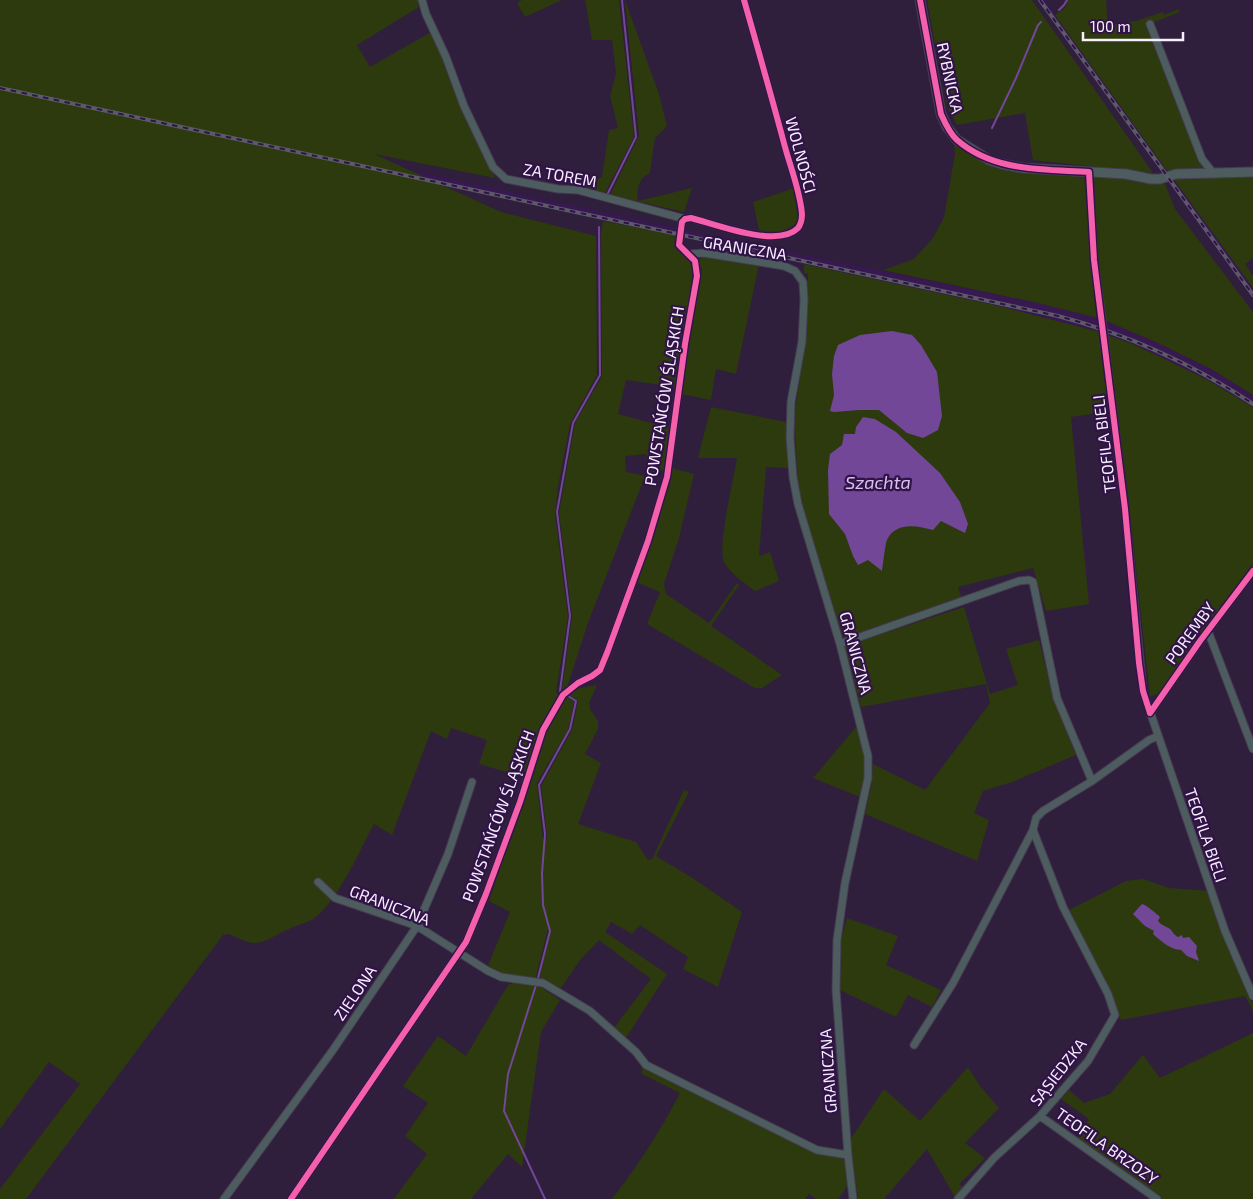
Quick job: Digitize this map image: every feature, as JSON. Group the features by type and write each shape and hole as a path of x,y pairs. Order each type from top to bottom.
{"street":[{"name":"ZA TOREM","path":"422,0 464,106 493,167 506,179 558,189 578,190 684,220"},
{"name":"WOLNOŚCI","path":"684,220 691,218 737,232 781,236 798,228 801,222 802,216 798,197 744,0"},
{"name":"RYBNICKA","path":"920,0 941,114 947,127 957,140 989,160 1023,168 1126,174 1156,179 1176,174 1253,172"},
{"path":"1150,24 1202,159 1214,174"},
{"name":"TEOFILA BIELI","path":"1089,172 1094,260 1125,510 1139,663 1146,701 1225,931 1253,996"},
{"name":"POWSTAŃCÓW ŚLĄSKICH","path":"291,1199 333,1140 466,942 520,802 543,730 563,695 600,670 653,525 667,477 685,344 697,276 695,261 678,245 684,220"},
{"name":"GRANICZNA","path":"689,254 704,253 784,266 795,271 803,282 802,342 790,402 790,438 794,477 798,504 840,644 868,756 869,767 845,883 837,940 836,990 848,1155 854,1199"},
{"name":"POREMBY","path":"1150,713 1200,641 1253,571"},
{"path":"840,644 1019,581 1029,580 1033,582 1057,698 1092,781"},
{"path":"1208,631 1253,749"},
{"path":"1200,641 1213,643"},
{"path":"1146,701 1163,695"},
{"path":"914,1044 958,974 1033,830 1036,818 1043,811 1092,781 1158,736"},
{"name":"ZIELONA","path":"224,1199 329,1057 417,926 448,854 472,782"},
{"name":"SĄSIEDZKA","path":"958,1199 994,1158 1040,1116 1088,1061 1115,1015 1108,994 1062,907 1033,830"},
{"name":"GRANICZNA","path":"318,882 335,898 417,926 501,977 544,983 590,1011 636,1052 646,1065 817,1150 848,1155"},
{"name":"TEOFILA BRZOZY","path":"1040,1116 1157,1199"}],"shaded area":[{"path":"1037,0 1045,0 1191,202 1253,288 1253,299 1198,225"},
{"path":"0,81 756,245 1038,303 1098,318 1100,332 994,305 414,180"},
{"path":"1106,321 1156,342 1211,369 1253,395 1253,407 1206,379 1133,344 1107,335"}],"green space":[{"path":"0,0 418,0 419,7 357,45 370,67 431,32 495,178 374,154 501,212 596,236 597,375 570,424 558,487 555,515 568,617 556,692 559,695 544,721 524,777 479,764 487,740 451,728 447,739 431,731 392,835 374,824 341,886 325,908 311,920 292,927 266,941 254,943 229,934 223,935 26,1199 0,1199 0,1189 80,1084 49,1062 0,1129"},
{"path":"522,0 562,0 525,17 517,3"},
{"path":"585,0 619,0 634,137 605,193 581,187 602,177 609,130 618,128 610,96 616,73 612,40 592,40"},
{"path":"625,0 659,94 667,126 655,138 650,173 639,184 638,201 692,188 684,212 610,195 639,136"},
{"path":"927,0 1032,0 1153,173 1033,160 1025,113 957,125 947,107"},
{"path":"1068,0 1106,0 1108,25 1136,21 1163,12 1164,15 1178,9 1180,12 1150,24 1209,170 1167,171 1055,15 1065,8"},
{"path":"954,142 981,161 997,168 1084,177 1098,318 1038,303 883,270 914,259 933,238 944,217 955,154"},
{"path":"1094,176 1165,184 1175,209 1253,312 1253,395 1211,369 1156,342 1106,321 1098,267"},
{"path":"1253,176 1253,258 1245,264 1253,276 1253,288 1172,177"},
{"path":"794,188 798,222 780,231 759,230 753,202"},
{"path":"603,221 675,235 674,247 693,264 692,287 676,387 626,380 618,414 670,428 665,469 649,475 646,454 625,456 626,472 645,476 588,623 567,687 562,690 572,616 559,513 575,423 602,373 601,235"},
{"path":"706,257 759,264 736,374 716,369 711,400 681,394 702,269 699,262 701,258"},
{"path":"804,264 994,305 1100,332 1110,411 1071,417 1089,604 1046,611 1033,568 958,587 961,597 844,638 839,633 799,498 794,420 807,323 808,274 804,273"},
{"path":"1107,335 1133,344 1206,379 1253,407 1253,564 1158,694 1150,696 1127,486"},
{"path":"711,407 786,422 788,468 766,467 759,556 770,552 779,581 755,591 730,570 724,562 722,554 724,527 737,458 698,458"},
{"path":"672,468 694,474 679,538 664,584 666,594 709,623 737,583 739,585 711,626 782,675 762,688 755,688 647,624 660,592 636,582 668,488"},
{"path":"964,607 990,694 1018,685 1006,649 1039,640 1053,698 1076,755 1012,782 983,791 974,813 989,820 977,861 865,814 872,782 873,764 925,790 990,703 986,684 861,707 845,646"},
{"path":"597,685 589,703 590,709 598,721 598,729 585,754 601,763 578,824 636,842 648,860 652,859 684,790 689,792 656,856 742,912 718,987 683,969 688,957 640,925 632,934 611,922 605,932 667,974 626,1038 614,1028 651,979 599,940 580,960 561,988 539,980 550,933 548,929 535,980 501,975 487,968 510,912 489,901 547,730 558,708 567,697 574,702 568,730 537,783 543,840 547,839 547,835 541,786 572,730 578,701 569,695 575,689"},
{"path":"857,726 867,761 863,793 860,797 813,778"},
{"path":"1143,879 1169,888 1209,891 1253,1004 1253,1011 1245,996 1121,1020 1069,910 1126,881"},
{"path":"847,918 898,936 886,965 941,990 932,1007 908,995 896,1017 840,990 839,946"},
{"path":"515,982 541,987 560,1000 541,1032 522,1167 508,1154 471,1199 394,1199 427,1154 405,1136 428,1103 403,1086 438,1036 466,1056 508,985"},
{"path":"1253,1033 1253,1199 1163,1199 1078,1140 1078,1135 1089,1119 1061,1099 1069,1090 1084,1103 1110,1094 1143,1055 1160,1078"},
{"path":"642,1065 805,1148 816,1153 842,1157 845,1159 848,1176 846,1189 838,1199 816,1199 809,1194 805,1199 612,1199 648,1148 680,1093 642,1074"},
{"path":"968,1067 980,1086 999,1108 965,1143 985,1158 959,1184 964,1188 955,1197 927,1149 884,1199 858,1199 850,1140 884,1089 920,1121"}],"water":[{"path":"892,331 912,335 921,345 937,372 942,416 938,430 923,438 907,433 879,410 830,411 834,395 832,374 834,356 838,345 860,335"},
{"name":"Szachta","path":"863,417 875,419 896,432 940,473 960,502 968,524 965,533 941,521 933,530 908,526 896,530 887,540 882,571 868,560 858,565 845,534 829,514 828,470 830,454 842,445 844,434 855,434 856,427"},
{"path":"1142,904 1160,917 1158,921 1178,937 1182,935 1183,938 1189,937 1197,946 1196,952 1199,961 1187,956 1181,950 1170,947 1153,934 1154,931 1145,926 1133,914"}],"waterway":[{"path":"607,195 636,137 622,0"},
{"path":"1059,10 1067,0"},
{"path":"992,128 1041,22"},
{"path":"563,693 560,691 570,616 557,512 573,423 600,375 599,227"},
{"path":"538,978 550,931 543,905 542,873 545,834 539,785 570,729 576,701 568,696"},
{"path":"536,985 508,1074 504,1111 545,1199"}],"railway":[{"path":"1040,0 1253,295"},
{"path":"0,88 1058,316 1084,323 1159,352 1207,376 1253,404"}],"cycle path":[{"path":"291,1199 466,942 520,802 543,730 563,695 578,683 600,670 607,653 648,541 667,477 685,344 697,276 695,261 679,245 682,222 685,219 691,218 762,236 789,234 798,228 801,223 801,205 797,188 744,0"},
{"path":"920,0 941,114 954,138 971,150 1003,163 1037,169 1089,172 1094,260 1125,509 1139,663 1143,691 1150,713"},
{"path":"1150,713 1200,641 1253,571"}]}
